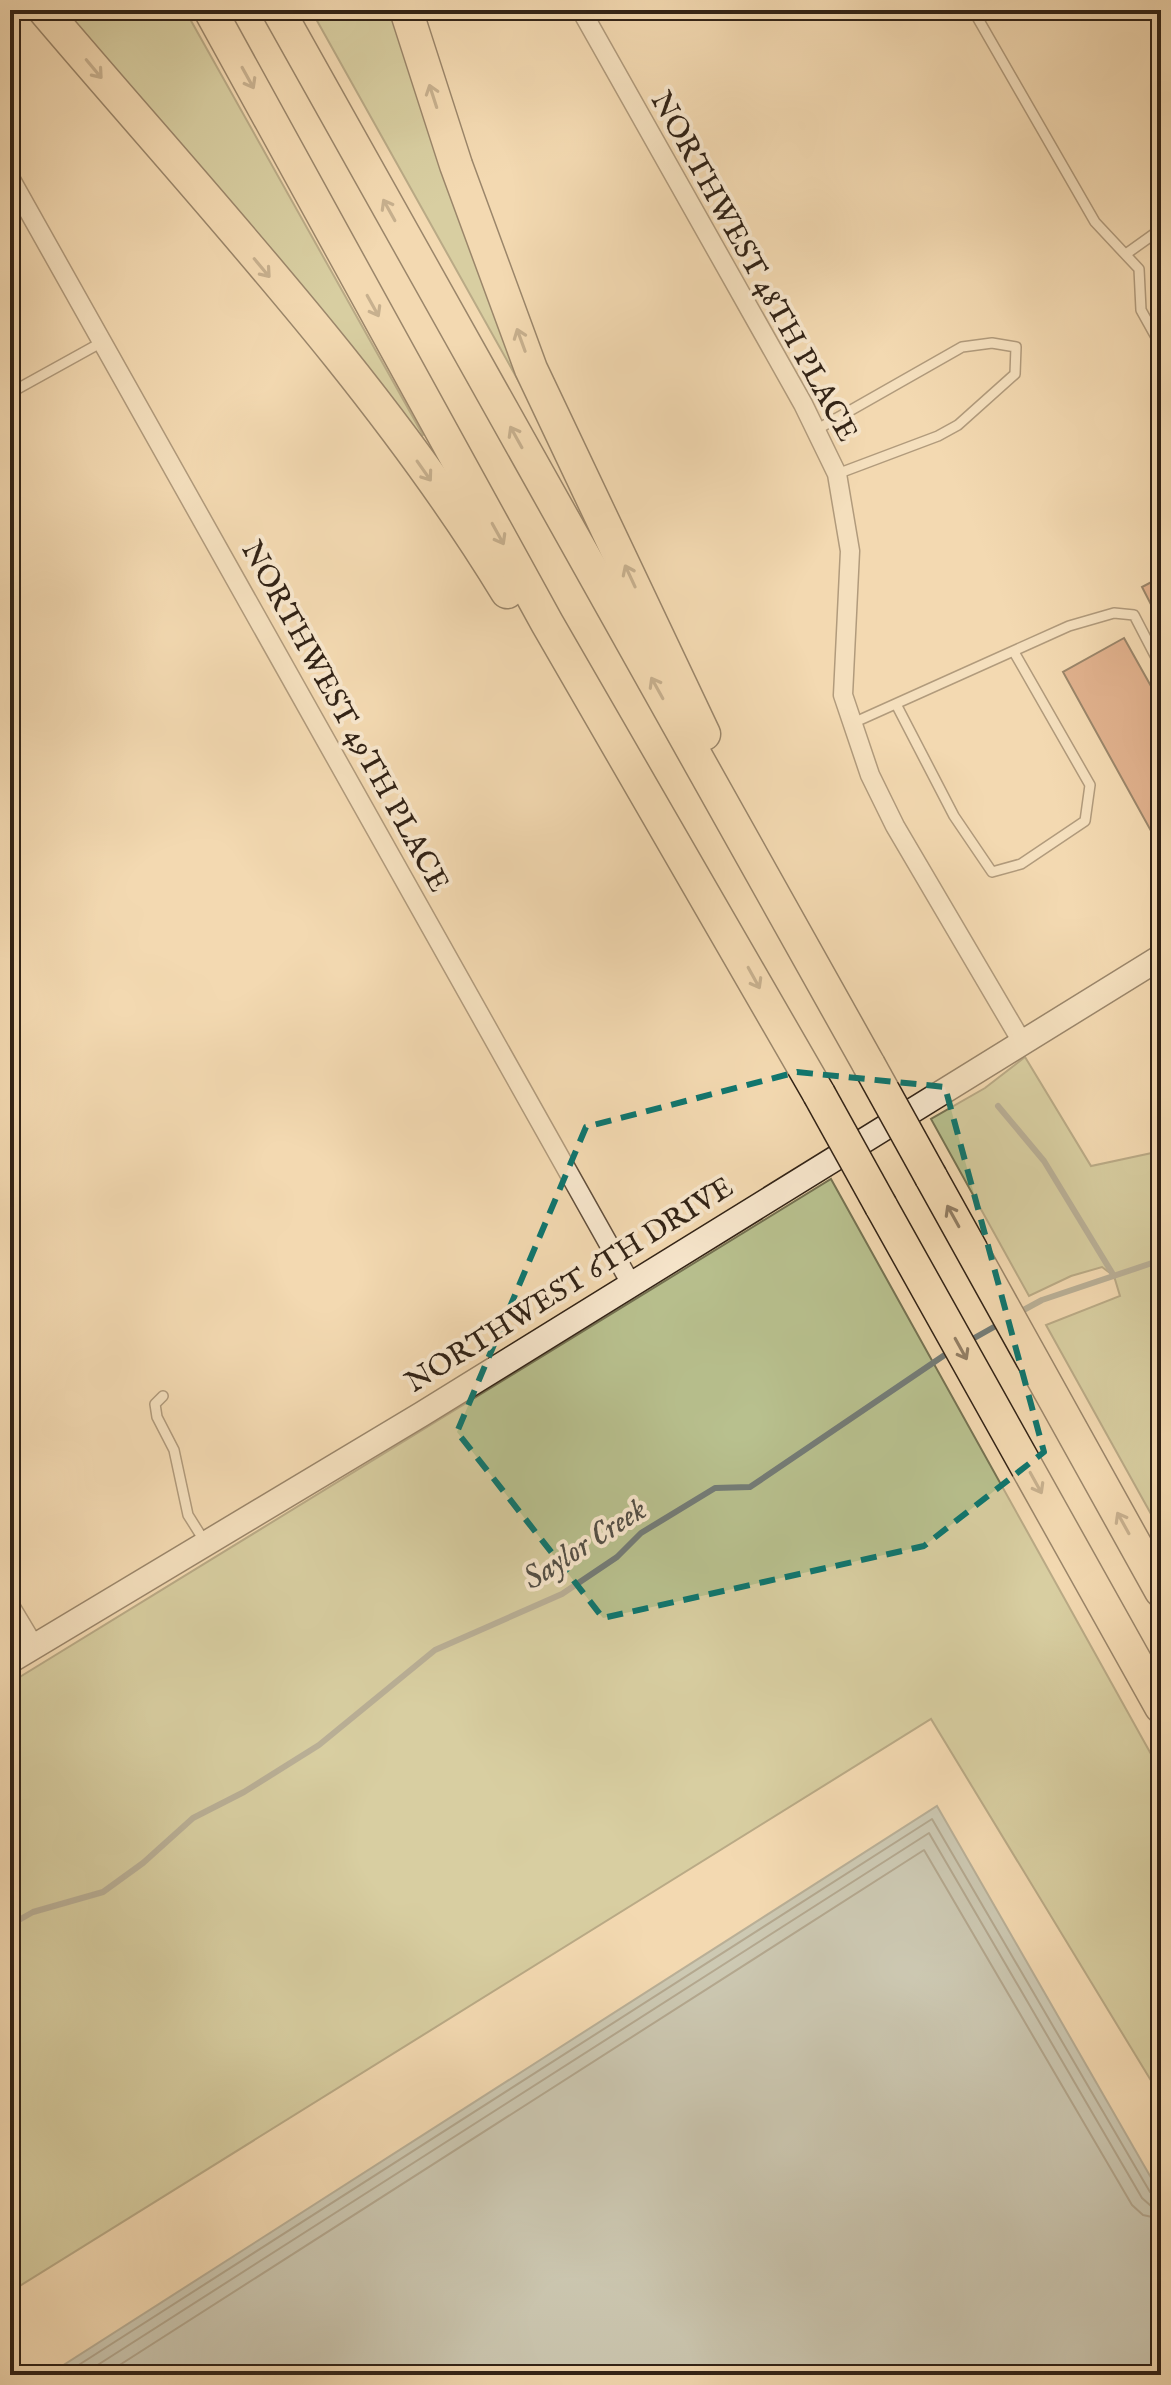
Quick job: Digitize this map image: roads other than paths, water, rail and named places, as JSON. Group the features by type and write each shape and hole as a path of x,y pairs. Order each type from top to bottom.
{"highway":[{"path":"44,10 307,319 405,443 489,562 586,723 733,940"},
{"path":"210,10 547,623 733,940 1161,1707"},
{"path":"278,10 1161,1591"},
{"path":"406,10 456,165 531,369 679,678 791,927"}],"main road":[{"name":"NORTHWEST 6TH DRIVE","path":"10,1661 422,1414 630,1282 1161,957"}],"street":[{"name":"NORTHWEST 48TH PLACE","path":"581,10 837,474 850,551 843,695 870,775 895,826 1022,1042"},
{"name":"NORTHWEST 49TH PLACE","path":"10,178 630,1282"},
{"path":"10,1606 34,1646"}],"lane":[{"path":"973,10 1095,222 1139,269 1141,310 1161,346"},
{"path":"1126,254 1161,229"},
{"path":"10,393 104,341"},
{"path":"815,430 962,347 992,343 1016,347 1015,374 958,425 938,436 837,474"},
{"path":"853,723 897,706 1069,626 1114,613 1134,615 1161,667"},
{"path":"897,706 954,816 992,872 1021,864 1085,821 1090,785 1014,652"},
{"path":"163,1396 155,1404 157,1417 174,1450 188,1515 205,1542"}],"water":[{"path":"937,1806 1161,2195 1161,2375 48,2375"}],"waterway":[{"path":"998,1106 1044,1161 1114,1276"},
{"name":"Saylor Creek","path":"1018,1313 1042,1300 1161,1260"},
{"name":"Saylor Creek","path":"969,1341 1001,1323"},
{"name":"Saylor Creek","path":"10,1925 33,1912 103,1892 143,1863 193,1818 244,1792 319,1745 435,1650 562,1594 617,1557 641,1533 715,1488 750,1487 952,1350"}]}
